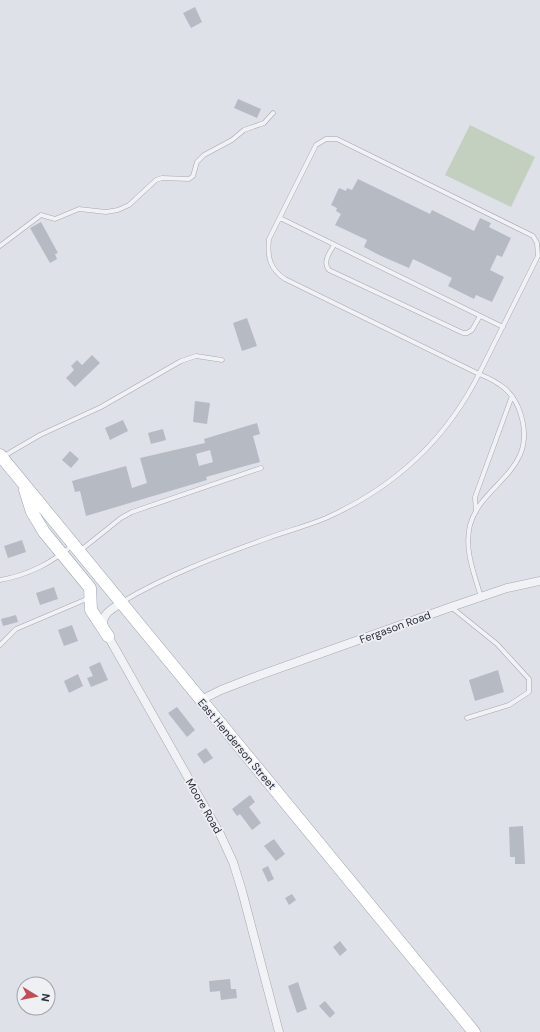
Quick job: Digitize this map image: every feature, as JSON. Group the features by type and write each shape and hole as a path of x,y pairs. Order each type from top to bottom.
{"main road":[{"name":"East Henderson Street","path":"1,456 474,1032"},
{"path":"22,483 32,512 44,532 90,588 91,610 108,636"}],"street":[{"name":"Fergason Road","path":"201,700 221,690 252,678 451,607 508,588 540,581"},
{"name":"Moore Road","path":"121,602 104,616 102,621 108,636 220,834 233,862 279,1032"}],"lane":[{"path":"0,246 41,215 55,219 79,209 106,212 118,210 129,205 156,180 162,178 189,179 194,176 198,162 204,155 232,140 244,130 264,123 273,113"},
{"path":"121,602 167,578 268,538 325,518 380,487 408,468 428,448 452,420 480,374 538,256 537,243 533,236 337,138 326,139 316,145 269,239 268,255 273,269 278,275 480,374 497,381 512,396 524,421 525,439 520,454 507,477 476,512 471,524 468,542 470,562 481,597"},
{"path":"280,218 503,327"},
{"path":"334,244 326,262 329,270 467,334 472,330 480,316"},
{"path":"1,456 35,438 101,407 181,361 196,356 222,360"},
{"path":"476,512 475,497 512,396"},
{"path":"0,580 34,571 62,554 76,548 132,512 261,468"},
{"path":"0,644 16,629 79,601 91,598"},
{"path":"451,607 497,644 529,679 529,692 509,705 467,718"}],"green space":[{"path":"470,125 535,157 511,207 445,175"}],"building":[{"path":"195,7 202,22 191,28 183,13"},
{"path":"238,99 261,109 257,118 234,108"},
{"path":"358,179 430,214 432,210 474,231 480,218 491,223 489,227 511,238 502,257 497,255 490,270 504,277 492,302 476,295 474,299 448,286 452,278 413,259 409,268 379,255 364,247 367,240 335,225 341,214 336,211 337,208 331,205 339,188 346,191 347,188 352,190"},
{"path":"41,222 58,253 55,254 57,259 50,263 30,228"},
{"path":"247,318 257,346 242,351 233,323"},
{"path":"92,355 100,363 75,387 66,378 74,370 71,366 77,360 82,365"},
{"path":"195,401 210,403 207,424 193,422"},
{"path":"123,420 128,431 110,440 105,428"},
{"path":"257,423 260,434 253,436 260,462 206,477 207,480 86,516 80,491 75,492 72,481 126,466 132,488 147,483 140,458 205,443 204,439","holes":["210,450 213,462 199,466 196,454"]},
{"path":"163,429 166,440 151,444 148,433"},
{"path":"70,451 79,459 71,468 62,460"},
{"path":"22,540 26,552 8,558 4,546"},
{"path":"54,587 58,599 40,605 36,593"},
{"path":"16,615 18,622 3,626 1,619"},
{"path":"72,625 78,641 64,646 58,630"},
{"path":"100,662 108,680 91,687 87,678 93,676 89,667"},
{"path":"498,670 504,692 475,701 469,680"},
{"path":"78,674 83,686 69,693 64,681"},
{"path":"177,707 195,730 187,737 168,713"},
{"path":"206,748 213,758 204,764 197,754"},
{"path":"250,795 255,802 249,807 261,823 252,830 240,814 237,816 232,809"},
{"path":"523,826 525,864 515,864 515,857 510,857 509,827"},
{"path":"274,839 285,854 276,861 264,846"},
{"path":"268,866 274,879 268,882 262,869"},
{"path":"292,894 296,900 289,905 285,898"},
{"path":"340,941 347,950 340,956 333,947"},
{"path":"230,979 231,989 236,989 237,998 221,1000 220,991 210,992 209,981"},
{"path":"298,982 307,1009 297,1013 288,986"},
{"path":"325,1001 335,1013 330,1018 319,1006"}]}
